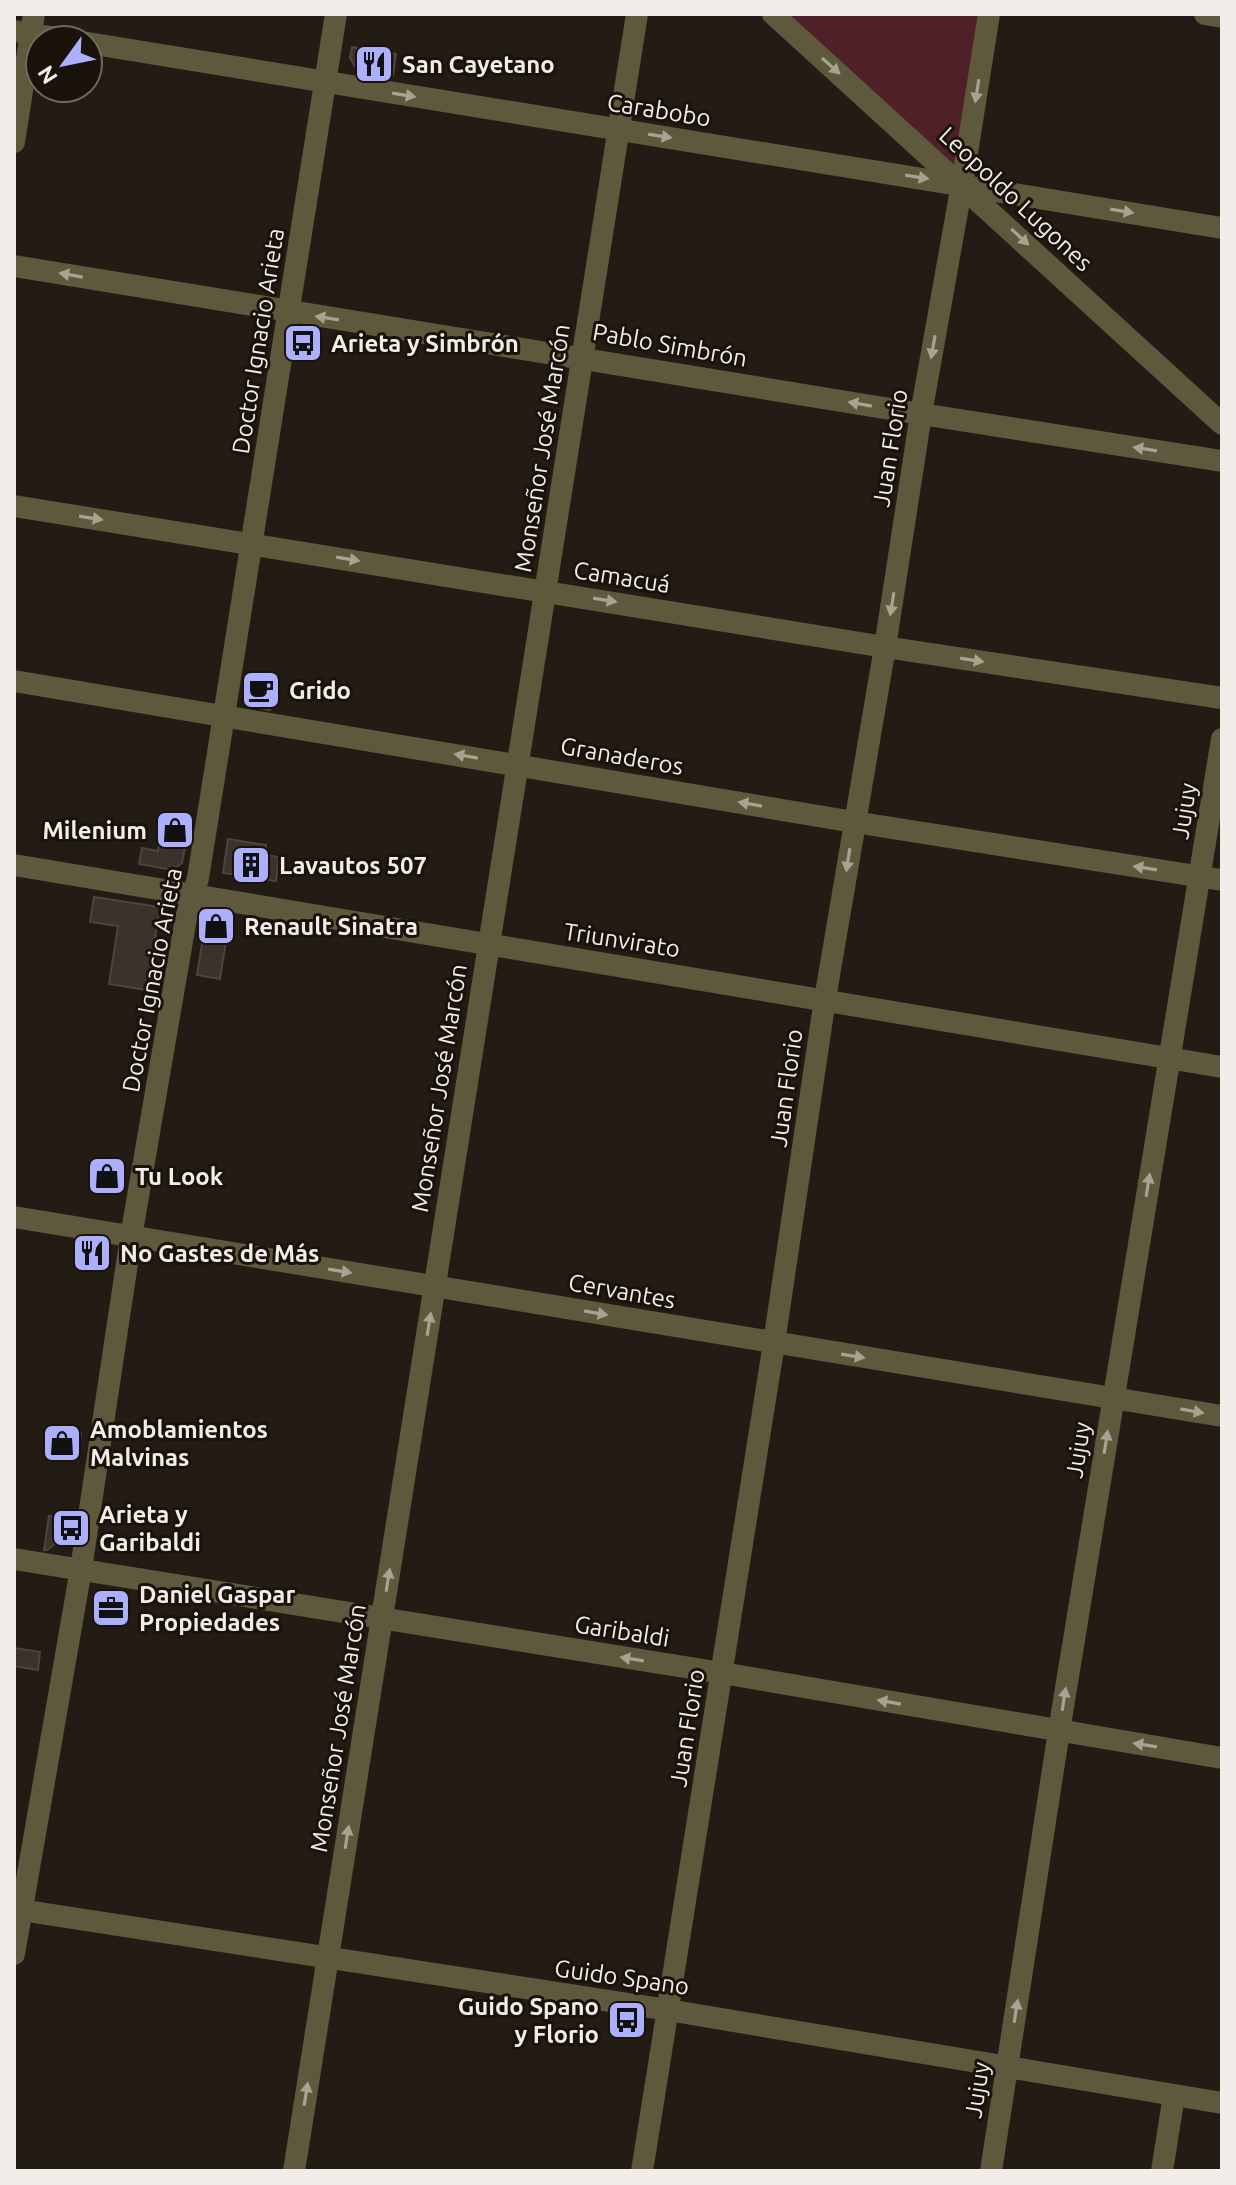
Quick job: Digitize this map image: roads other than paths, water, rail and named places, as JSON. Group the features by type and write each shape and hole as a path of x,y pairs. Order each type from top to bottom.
{"street":[{"name":"Doctor Ignacio Arieta","path":"14,1954 18,1910 81,1569 131,1237 191,896 198,878 336,14"},
{"name":"Monseñor José Marcón","path":"294,2171 637,14"},
{"name":"Leopoldo Lugones","path":"773,14 1222,424"},
{"name":"Juan Florio","path":"642,2171 774,1343 825,999 989,14"},
{"path":"1205,14 1222,17"},
{"name":"Carabobo","path":"104,46 1222,228"},
{"path":"14,142 24,53"},
{"name":"Pablo Simbrón","path":"14,266 1222,461"},
{"name":"Camacuá","path":"14,506 885,647 1222,698"},
{"name":"Granaderos","path":"14,681 854,822 1222,880"},
{"name":"Jujuy","path":"991,2171 1059,1731 1222,739"},
{"name":"Triunvirato","path":"14,865 1222,1067"},
{"name":"Cervantes","path":"14,1217 1222,1416"},
{"name":"Garibaldi","path":"14,1559 722,1673 1222,1758"},
{"name":"Guido Spano","path":"18,1910 668,2010 1222,2103"},
{"path":"1162,2171 1174,2095"}],"place":[{"name":"San Cayetano","path":"374,64"},
{"name":"Arieta y Simbrón","path":"303,343"},
{"name":"Grido","path":"261,690"},
{"name":"Milenium","path":"175,830"},
{"name":"Lavautos 507","path":"251,865"},
{"name":"Renault Sinatra","path":"216,926"},
{"name":"Tu Look","path":"107,1176"},
{"name":"No Gastes de Más","path":"92,1253"},
{"name":"Amoblamientos Malvinas","path":"62,1443"},
{"name":"Arieta y Garibaldi","path":"71,1528"},
{"name":"Daniel Gaspar Propiedades","path":"111,1608"},
{"name":"Guido Spano y Florio","path":"627,2020"}]}
